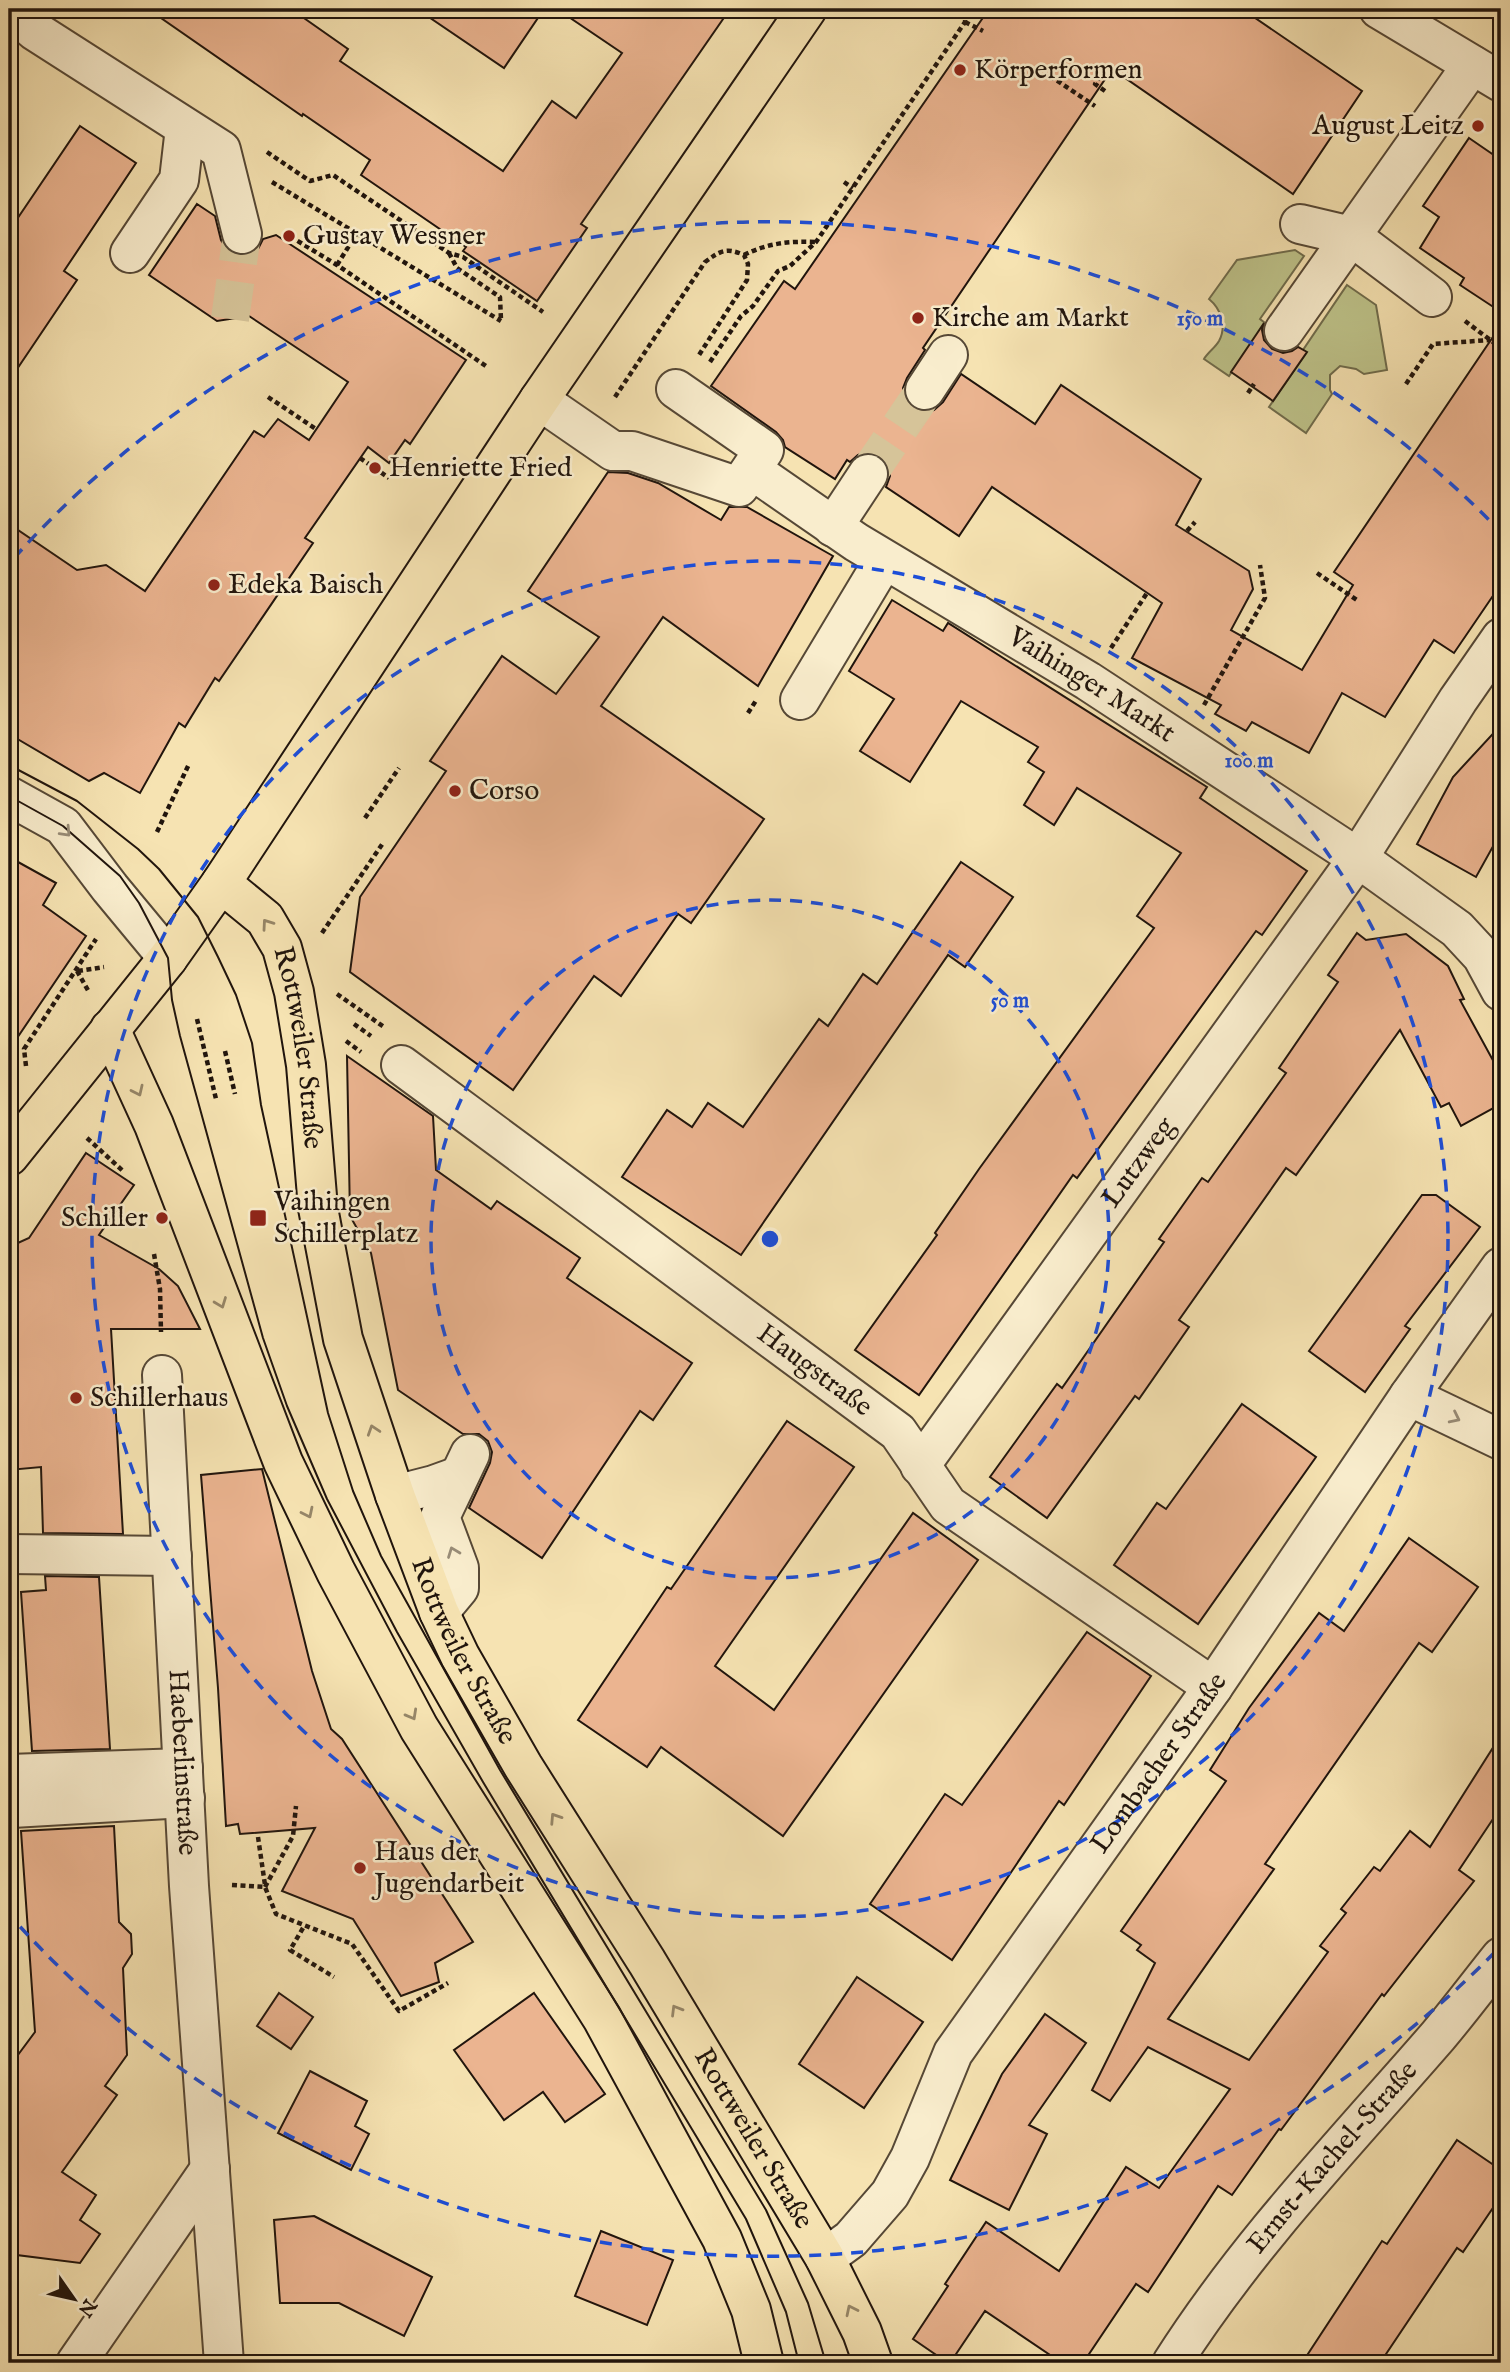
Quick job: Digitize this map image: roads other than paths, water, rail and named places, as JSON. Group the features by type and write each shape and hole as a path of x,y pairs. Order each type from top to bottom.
{"main road":[{"path":"9,1156 168,958 221,883 540,400 807,9"},
{"name":"Rottweiler Straße","path":"221,883 265,919 282,948 294,992 306,1065 318,1208 343,1339 395,1495 439,1612 460,1656 523,1766 647,1962 825,2258 862,2332 873,2363"},
{"path":"110,1029 154,1125 283,1462 336,1572 419,1728 602,2018 722,2239 751,2310 764,2363"}],"street":[{"path":"1284,331 1351,236 1487,74 1420,19 1380,9"},
{"path":"14,15 221,150 242,234"},
{"path":"130,254 179,180 185,128"},
{"path":"1300,224 1351,236 1432,297"},
{"path":"925,390 948,355"},
{"path":"540,400 613,451 632,451 739,487 764,450 677,388"},
{"name":"Vaihinger Markt","path":"752,470 884,560 1088,681 1358,858"},
{"path":"833,527 868,474"},
{"path":"800,700 884,560"},
{"path":"1501,638 1458,700 1358,858 1457,929 1482,956 1501,991"},
{"path":"9,796 63,827 168,958"},
{"name":"Lutzweg","path":"920,1466 1358,858"},
{"path":"70,875 110,888"},
{"name":"Haugstraße","path":"401,1065 898,1432 948,1505 1213,1687"},
{"name":"Lombacher Straße","path":"825,2258 850,2239 890,2194 910,2158 953,2053 1213,1687 1409,1396 1501,1267"},
{"name":"Haeberlinstraße","path":"162,1375 190,1883 224,2363"},
{"path":"1409,1396 1501,1440"},
{"path":"395,1495 434,1485 465,1465 440,1517 459,1567 459,1588 439,1612"},
{"path":"9,1554 172,1556"},
{"path":"11,1791 184,1783"},
{"name":"Ernst-Kachel-Straße","path":"1172,2363 1238,2270 1440,2033 1501,1957"},
{"path":"76,2363 210,2169"}],"tunnel":[{"path":"230,319 242,234"},
{"path":"868,474 925,390"}],"tram line":[{"path":"9,765 77,801 138,849 159,869 198,917 236,995 252,1043 261,1105 328,1413 353,1491 381,1556 500,1770 766,2210 808,2303 826,2363"},
{"path":"9,796 63,826 120,876 139,903 168,958 172,1000 180,1036 263,1338 287,1406 327,1499 397,1632 483,1782 746,2219 786,2312 799,2363"}],"place":[{"name":"Körperformen","path":"960,70"},
{"name":"August Leitz","path":"1478,126"},
{"name":"Gustav Wessner","path":"289,236"},
{"name":"Kirche am Markt","path":"918,318"},
{"name":"Henriette Fried","path":"375,468"},
{"name":"Edeka Baisch","path":"214,585"},
{"name":"Corso","path":"455,791"},
{"name":"Schiller","path":"162,1218"},
{"name":"Vaihingen Schillerplatz","path":"258,1218"},
{"name":"Schillerhaus","path":"76,1398"},
{"name":"Haus der Jugendarbeit","path":"360,1868"}]}
